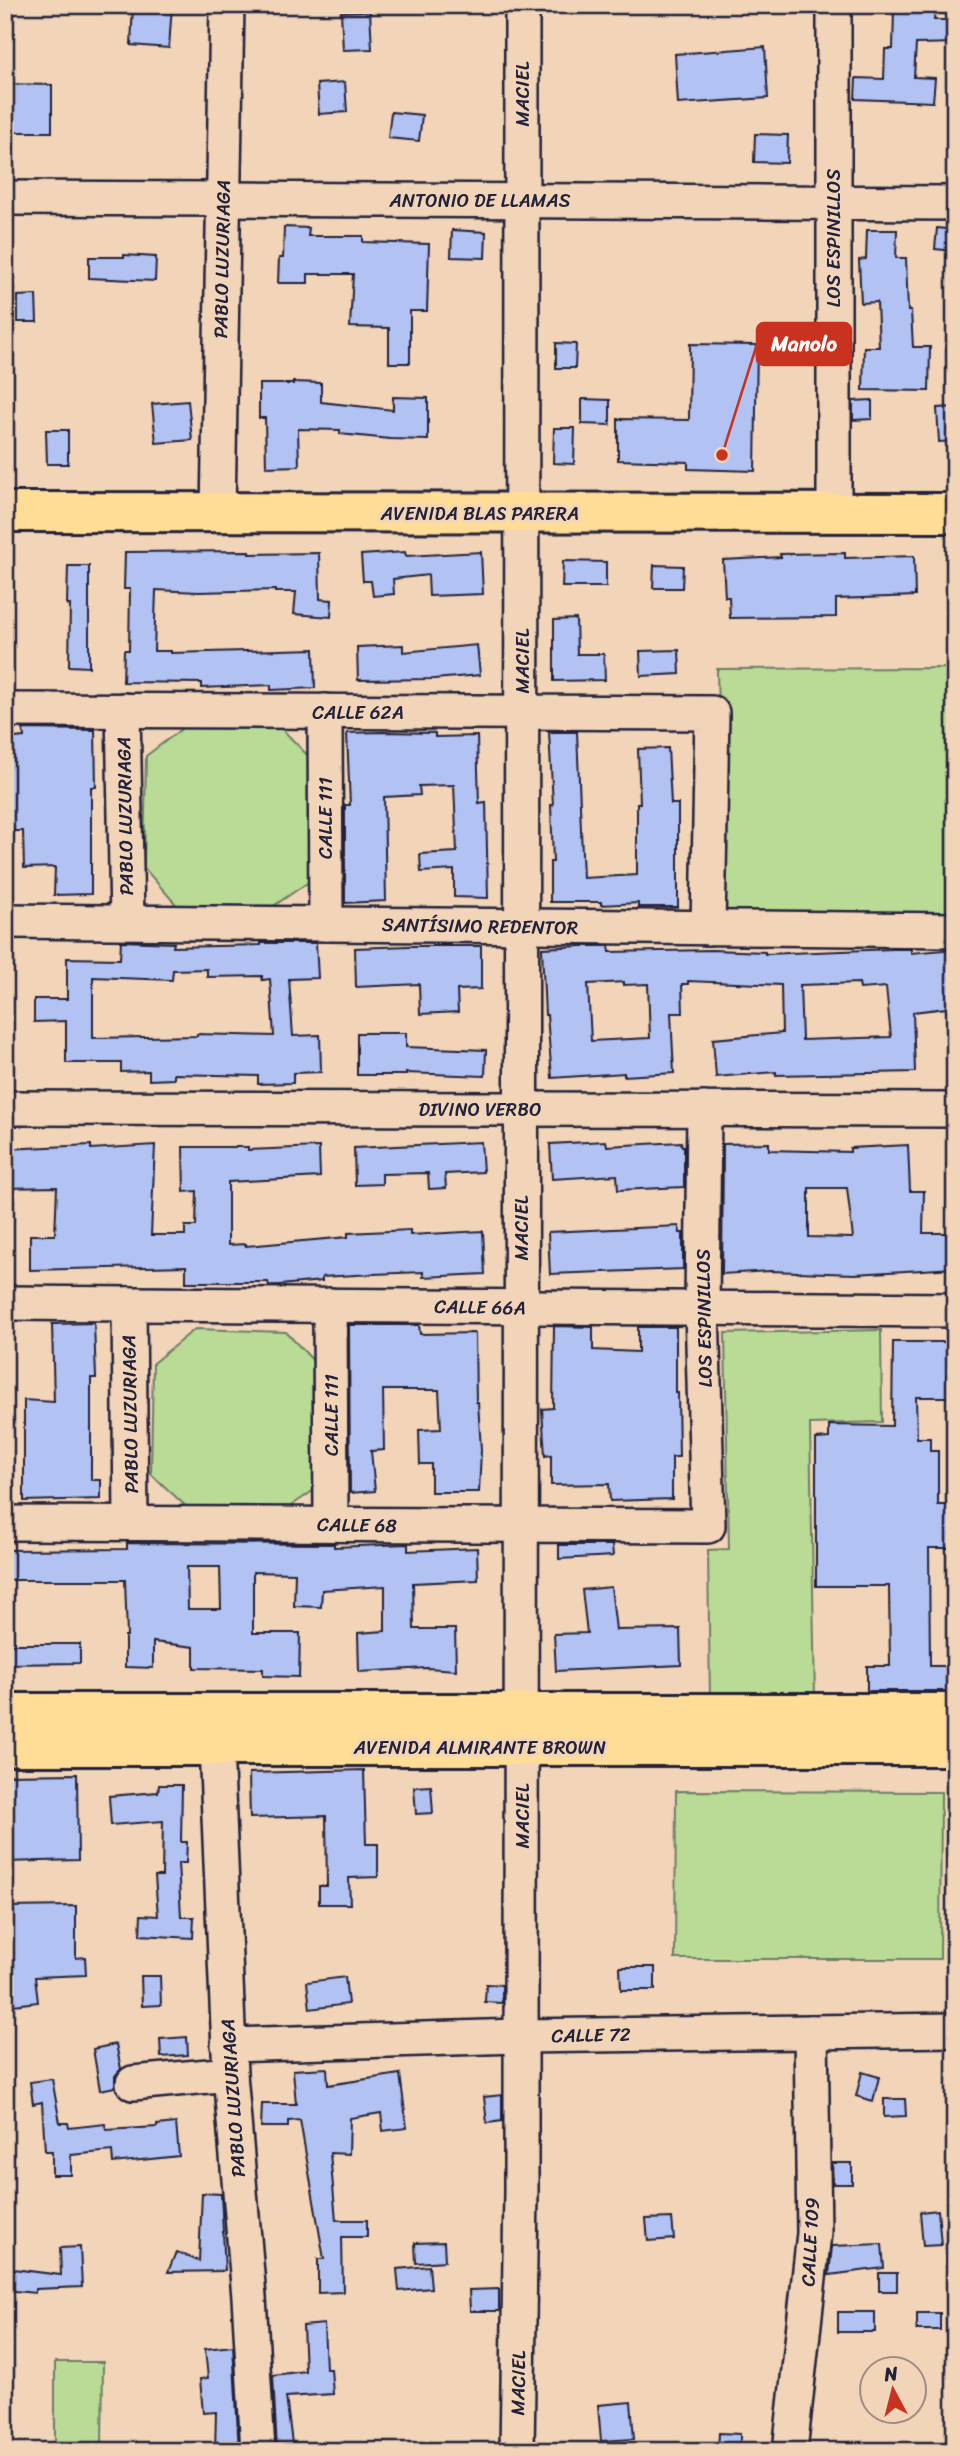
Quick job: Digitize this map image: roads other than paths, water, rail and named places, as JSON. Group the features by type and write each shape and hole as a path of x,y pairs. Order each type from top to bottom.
{"main road":[{"name":"AVENIDA BLAS PARERA","path":"5,513 955,513"},
{"name":"AVENIDA ALMIRANTE BROWN","path":"5,1713 955,1746"},
{"name":"AVENIDA ALMIRANTE BROWN","path":"5,1746 216,1746 521,1730 955,1713"}],"street":[{"name":"PABLO LUZURIAGA","path":"218,513 227,5"},
{"name":"MACIEL","path":"517,2451 522,2036 522,5"},
{"name":"LOS ESPINILLOS","path":"834,5 834,513"},
{"name":"ANTONIO DE LLAMAS","path":"5,198 955,203"},
{"name":"CALLE 62A","path":"5,710 712,713 708,928"},
{"name":"PABLO LUZURIAGA","path":"123,710 127,922"},
{"name":"CALLE 111","path":"325,711 326,924"},
{"name":"SANTÍSIMO REDENTOR","path":"5,921 955,930"},
{"name":"DIVINO VERBO","path":"5,1108 955,1110"},
{"name":"LOS ESPINILLOS","path":"704,1109 702,1308 708,1526"},
{"name":"CALLE 66A","path":"5,1303 955,1310"},
{"name":"PABLO LUZURIAGA","path":"129,1304 131,1523"},
{"name":"CALLE 111","path":"330,1305 331,1524"},
{"name":"CALLE 68","path":"5,1522 708,1526"},
{"name":"PABLO LUZURIAGA","path":"216,1746 229,2060 249,2297 258,2451"},
{"name":"CALLE 72","path":"133,2083 229,2060 522,2036 955,2030"},
{"name":"CALLE 109","path":"790,2451 814,2233 811,2032"}],"place":[{"name":"Manolo","path":"722,455"}]}
